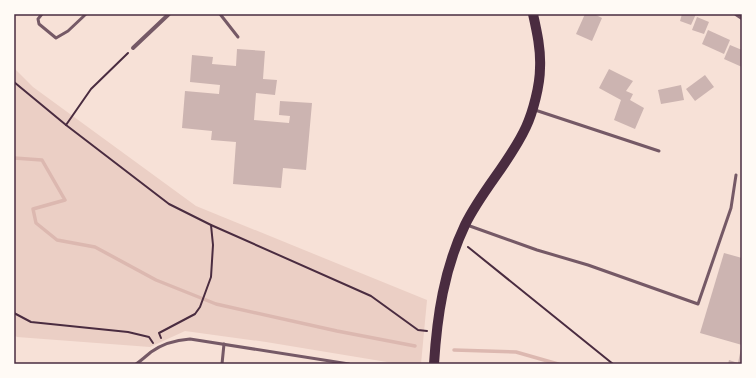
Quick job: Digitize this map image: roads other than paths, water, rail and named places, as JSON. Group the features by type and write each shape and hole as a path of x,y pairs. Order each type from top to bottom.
{"main road":[{"path":"434,364 436,332 444,282 459,239 473,210 526,128 534,109 540,69 538,39 533,14"}],"street":[{"path":"133,48 169,14"},
{"path":"736,14 742,18"}],"lane":[{"path":"42,14 38,19 39,24 56,38 68,30 86,14"},
{"path":"220,14 238,37"},
{"path":"534,109 659,151"},
{"path":"465,225 537,250 588,265 698,304 731,208 736,175"},
{"path":"136,364 157,349 180,339 224,344 348,364"},
{"path":"222,364 224,344"}],"waterway":[{"path":"14,158 42,160 65,200 33,209 36,223 57,240 95,247 156,280 216,304 337,331 415,346"},
{"path":"454,350 516,352 558,364"}]}
